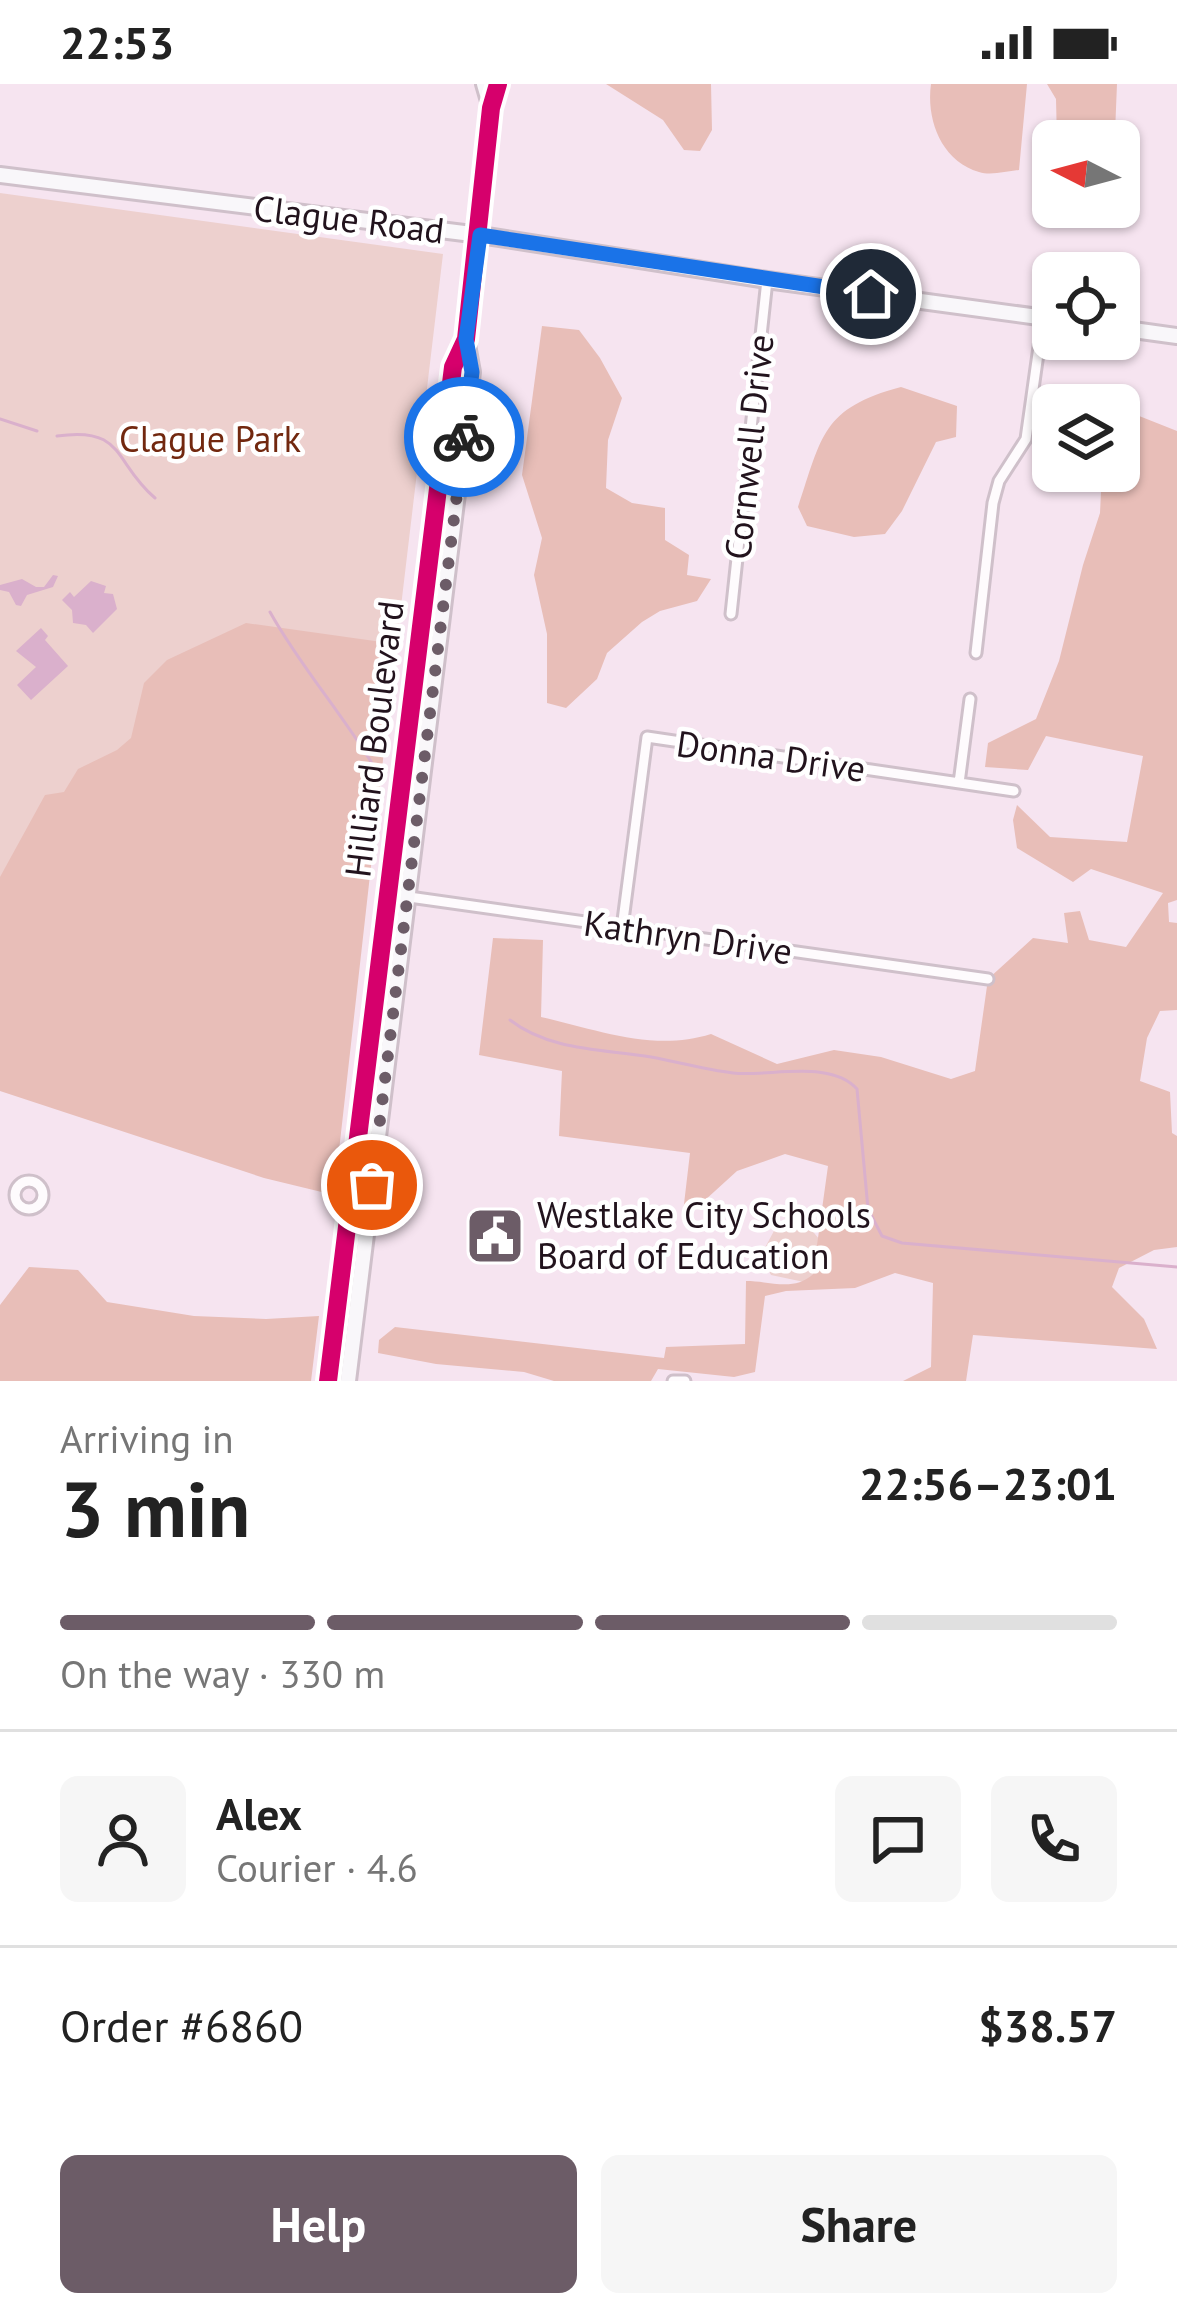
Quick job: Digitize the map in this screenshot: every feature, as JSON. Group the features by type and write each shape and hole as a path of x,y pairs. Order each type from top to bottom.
{"main road":[{"name":"Hilliard Boulevard","path":"484,84 491,108"},
{"name":"Hilliard Boulevard","path":"328,1381 453,367 466,339 491,108 498,84"},
{"name":"Clague Road","path":"0,175 480,235 1032,316"},
{"path":"1140,331 1177,336"},
{"name":"Hilliard Boulevard","path":"348,1381 472,372 466,339"}],"street":[{"name":"Cornwell Drive","path":"731,614 766,280"},
{"path":"976,653 993,503 999,482 1026,440 1040,360"},
{"path":"959,783 970,699"},
{"name":"Donna Drive","path":"622,928 647,737 1014,791"},
{"name":"Kathryn Drive","path":"388,894 988,979"},
{"path":"0,1209 16,1202"},
{"path":"673,1381 685,1381"}],"green space":[{"name":"Clague Park","path":"0,193 443,254 331,1194 0,1073"},
{"path":"459,368 466,370 447,493"},
{"path":"445,516 447,519 403,883 397,882"},
{"path":"395,912 399,915 368,1139 365,1135"},
{"path":"369,1162 353,1288 347,1278 362,1170"},
{"path":"793,1223 809,1227 820,1240 813,1274 804,1282 771,1275 761,1255 775,1229"}],"shaded area":[{"path":"606,84 711,84 712,130 700,151 684,150 663,120"},
{"path":"931,84 1027,84 1019,170 984,173 955,159 934,124"},
{"path":"1047,84 1117,84 1116,120 1056,120 1056,99"},
{"path":"542,326 579,330 622,398 608,440 606,488 632,503 665,508 665,540 689,555 687,575 711,579 697,601 660,611 607,653 597,679 566,708 547,703 547,634 534,575 542,538 522,475"},
{"path":"901,387 957,406 956,437 936,442 902,511 885,534 854,537 807,526 798,507 829,428 855,405"},
{"path":"1140,416 1177,431 1177,900 1168,903 1169,922 1177,923 1177,1010 1160,1011 1147,1038 1140,1081 1170,1092 1172,1133 1177,1136 1177,1247 1154,1250 1119,1268 1112,1287 1144,1319 1157,1349 973,1335 966,1381 903,1381 931,1367 933,1283 895,1273 855,1288 765,1296 755,1372 734,1377 658,1369 651,1381 554,1381 524,1372 378,1353 379,1340 395,1327 664,1358 666,1347 745,1344 746,1281 790,1284 813,1274 828,1166 785,1154 737,1171 682,1221 690,1153 559,1136 562,1071 479,1055 493,938 543,940 541,1017 647,1040 711,1034 777,1064 834,1050 881,1057 951,1079 975,1071 988,979 1033,938 1068,943 1064,913 1080,911 1089,940 1126,947 1163,893 1091,869 1073,882 1017,848 1013,820 1017,805 1050,837 1127,842 1143,756 1046,736 1028,770 985,767 988,743 1036,719 1059,661 1100,513 1101,492 1140,492"},
{"path":"53,575 58,576 53,587 27,595 21,606 9,592 0,590 0,585 22,579 44,587"},
{"path":"91,581 106,586 104,593 113,594 117,609 93,633 86,625 73,623 72,610 62,600 70,592 74,597"},
{"path":"246,623 396,644 334,1195 264,1178 0,1091 0,877 45,795 64,792 78,769 131,738 144,683 167,660"},
{"path":"41,628 48,636 45,640 68,666 31,700 17,685 36,667 16,651"},
{"path":"29,1267 78,1270 107,1302 194,1316 319,1316 311,1381 0,1381 0,1305"}],"waterway":[{"path":"0,419 37,431"},
{"path":"57,436 79,434 107,442 155,498"},
{"path":"270,612 373,765"},
{"path":"510,1020 542,1038 578,1047 733,1073 816,1072 845,1080 857,1089 868,1209 882,1236 902,1243 1177,1267"}],"cycle path":[{"path":"328,1381 453,367 466,339 491,108 498,84"}],"way so far":[{"path":"372,1185 464,437"}],"place":[{"name":"Westlake City Schools Board of Education","path":"495,1236"}],"route":[{"path":"464,437 472,372 466,339 480,235 871,294"}]}
